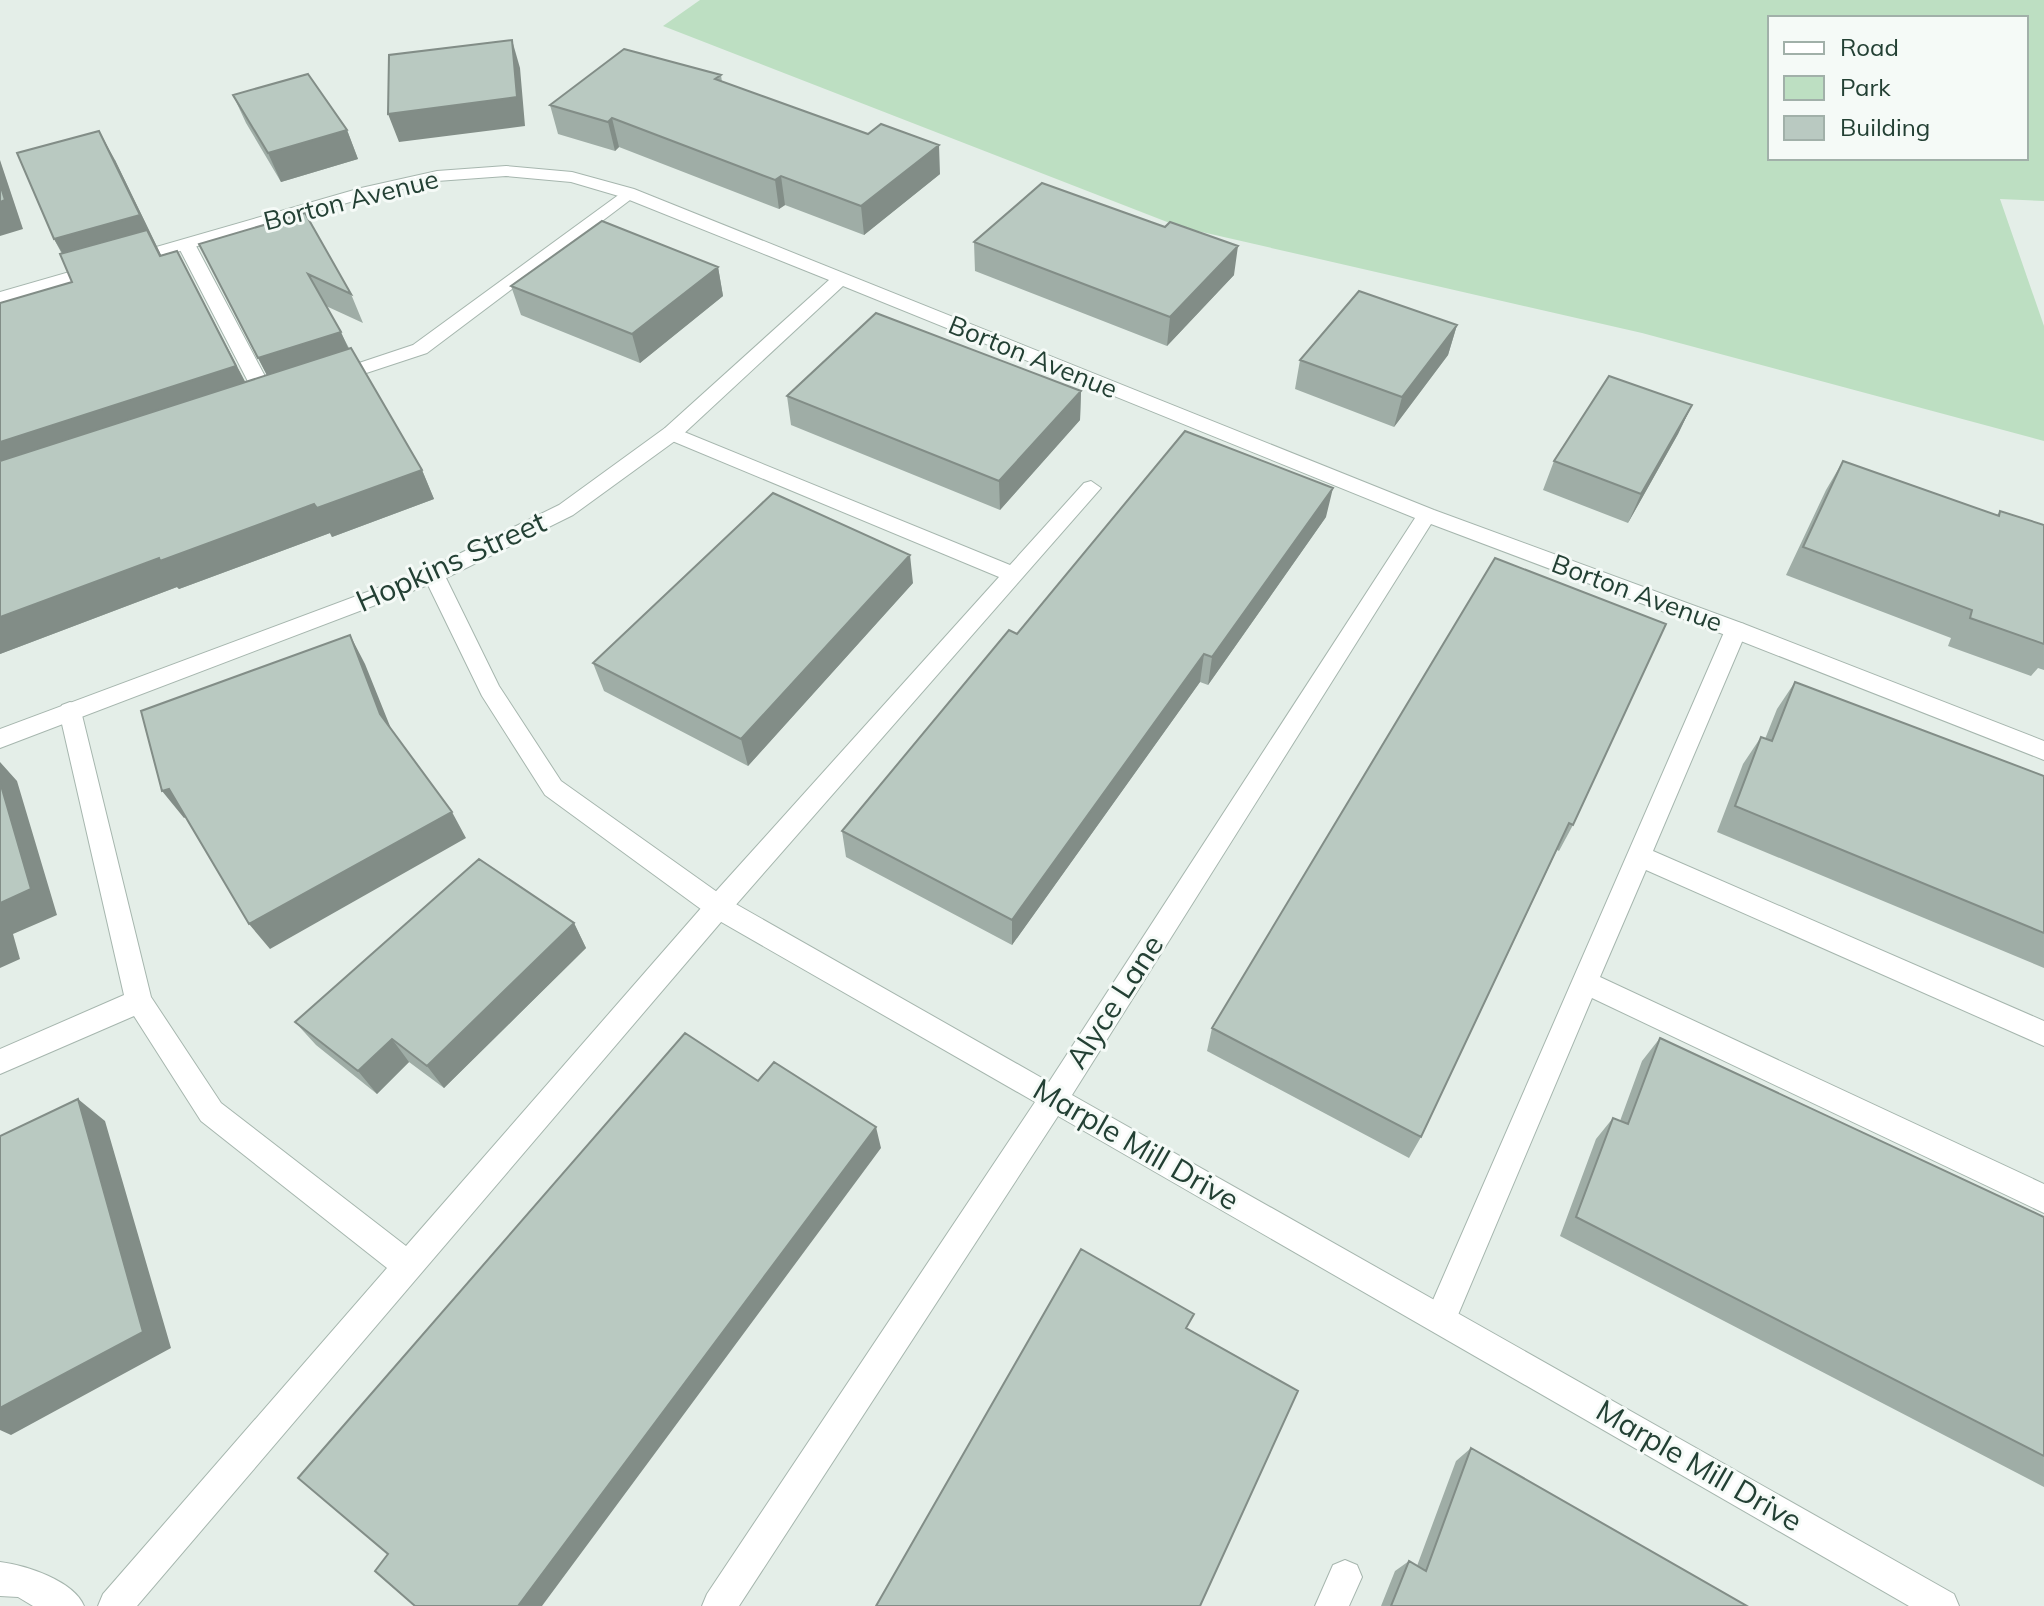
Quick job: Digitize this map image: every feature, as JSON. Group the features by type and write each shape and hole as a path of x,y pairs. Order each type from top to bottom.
{"street":[{"name":"Borton Avenue","path":"0,298 367,192 437,176 519,172 572,177 628,193 1427,515 1736,630 2044,751"},
{"path":"309,386 420,349 628,193"},
{"path":"186,244 267,400"},
{"name":"Hopkins Street","path":"0,739 434,575 566,510 672,433 840,280"},
{"path":"672,433 1014,575"},
{"path":"115,1606 718,907 1091,488"},
{"name":"Alyce Lane","path":"719,1606 1054,1098 1427,515"},
{"name":"Marple Mill Drive","path":"434,575 490,690 553,788 718,907 1942,1606"},
{"path":"1441,1318 1736,630"},
{"path":"70,711 139,1001 211,1112 408,1266"},
{"path":"1639,856 2044,1034"},
{"path":"1585,982 2044,1199"},
{"path":"0,1062 139,1001"},
{"path":"0,1579 21,1581 67,1606"}],"green space":[{"path":"700,0 2044,0 2044,201 2000,199 2044,326 2044,441 1642,333 1180,227 663,26"}],"building":[{"path":"512,40 517,97 388,114 389,55"},
{"path":"624,49 721,75 715,79 868,134 881,124 939,145 861,206 781,176 775,180 612,118 608,122 550,105"},
{"path":"308,74 347,130 268,153 233,95"},
{"path":"99,131 140,215 54,239 17,153"},
{"path":"1042,183 1165,227 1170,222 1238,246 1170,317 974,242"},
{"path":"0,184 5,200 0,202"},
{"path":"305,213 351,294 308,274 341,332 258,358 199,244"},
{"path":"602,221 718,267 632,334 511,286"},
{"path":"147,230 160,256 177,251 236,366 0,442 0,303 72,282 60,254"},
{"path":"1359,291 1457,325 1402,397 1300,360"},
{"path":"876,313 1081,391 999,481 787,396"},
{"path":"351,348 422,470 317,508 314,504 0,617 0,461"},
{"path":"1609,376 1692,405 1641,494 1554,461"},
{"path":"1185,431 1333,488 1212,657 1204,654 1012,920 842,831 1009,630 1017,634"},
{"path":"1843,461 1999,516 2000,511 2044,525 2044,644 1970,618 1972,610 1803,547"},
{"path":"773,493 910,555 741,739 593,663"},
{"path":"1495,558 1666,624 1573,825 1569,823 1421,1137 1212,1028"},
{"path":"350,635 380,714 452,812 249,924 169,789 162,791 141,711"},
{"path":"1795,682 2044,776 2044,933 1735,806 1761,737 1772,741"},
{"path":"0,782 31,889 0,903"},
{"path":"479,859 574,923 427,1066 392,1039 358,1071 295,1022"},
{"path":"685,1033 758,1081 774,1062 876,1127 518,1606 415,1606 375,1571 388,1554 298,1478"},
{"path":"1660,1038 2044,1217 2044,1456 1576,1217 1613,1118 1628,1124"},
{"path":"78,1099 143,1332 0,1408 0,1136"},
{"path":"1081,1249 1194,1314 1186,1328 1298,1391 1200,1606 876,1606"},
{"path":"1471,1448 1747,1606 1391,1606 1409,1561 1426,1571"}]}
